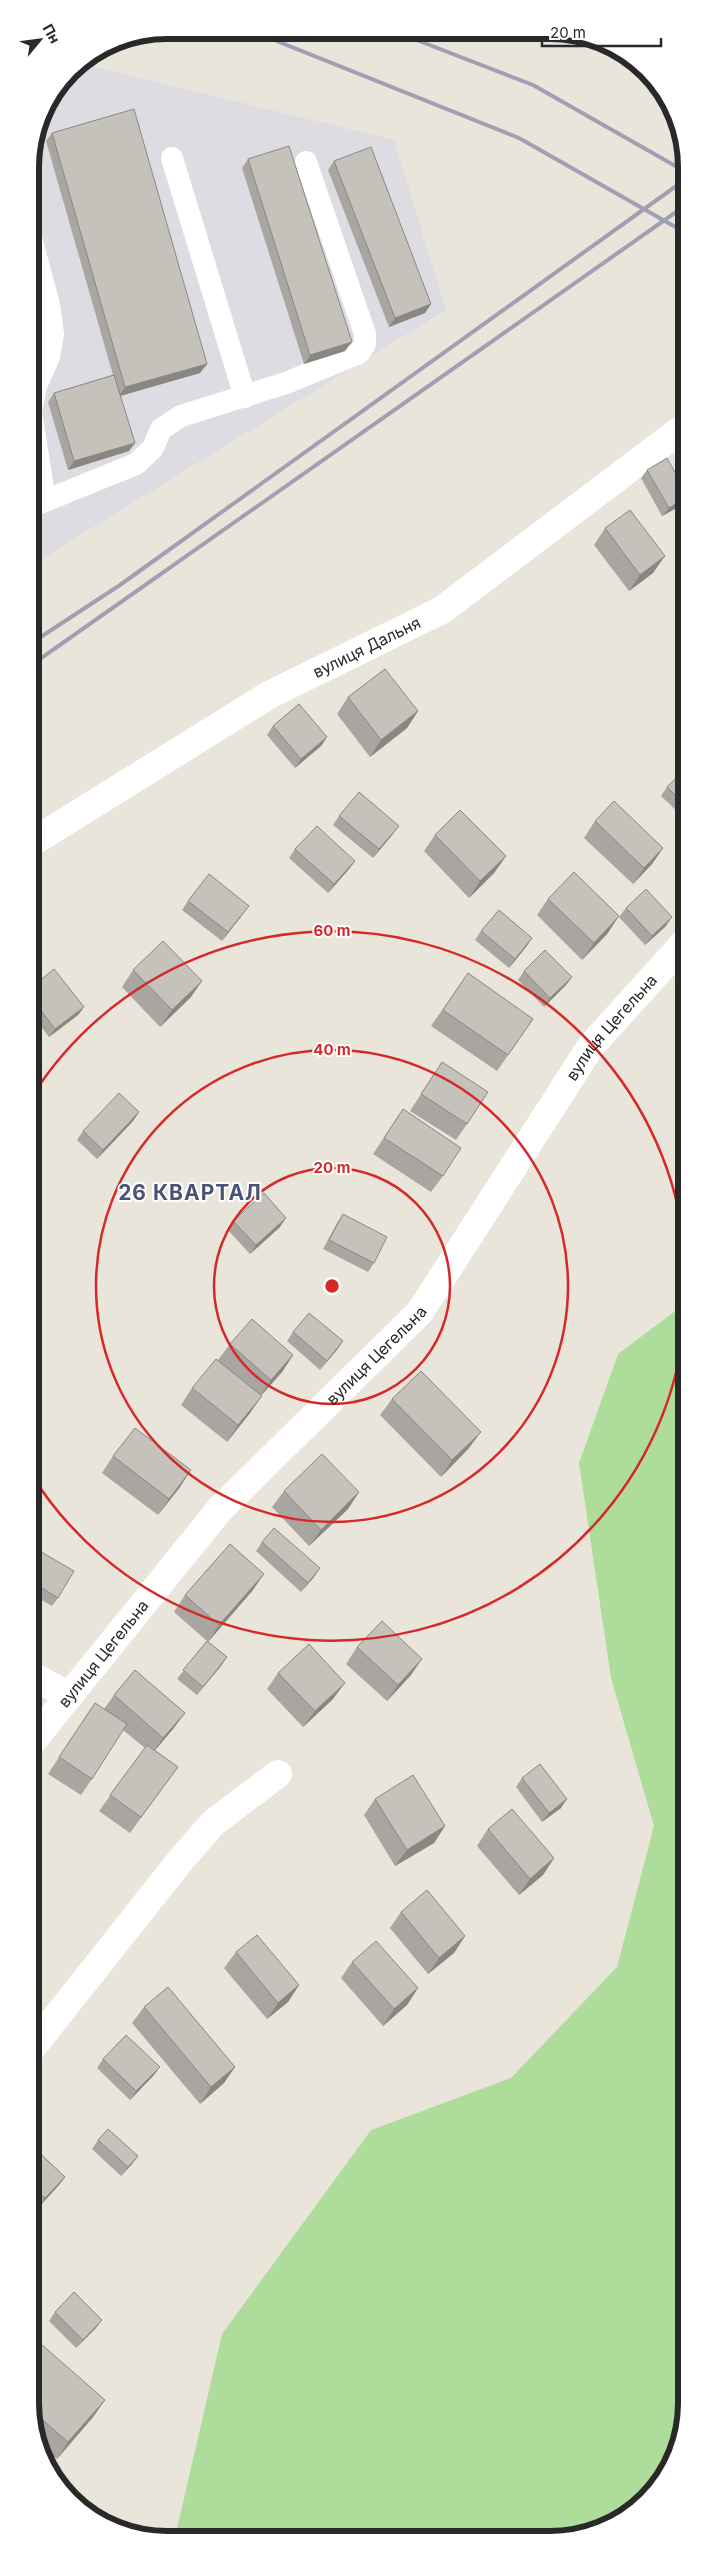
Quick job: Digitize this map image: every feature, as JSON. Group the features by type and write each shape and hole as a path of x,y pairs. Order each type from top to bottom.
{"street":[{"name":"вулиця Дальня","path":"39,837 269,695 442,610 678,432"},
{"name":"вулиця Цегельна","path":"39,1733 220,1509 420,1312 591,1046 678,949"},
{"path":"39,1679 69,1696"},
{"path":"39,2039 180,1861 213,1823 278,1774"}],"lane":[{"path":"172,158 245,396"},
{"path":"39,504 136,464 154,448 161,429 181,416 245,396 359,353 364,344 365,334 306,162"},
{"path":"39,268 49,305 54,334 49,357 39,379"}],"shaded area":[{"path":"86,67 100,68 394,140 446,310 39,560 39,158 43,134 52,110 70,82"}],"green space":[{"path":"678,1309 678,2412 674,2436 665,2460 652,2481 628,2505 607,2518 575,2529 550,2531 176,2531 222,2334 371,2130 511,2078 617,1967 654,1826 611,1678 579,1463 618,1354"}],"building":[{"path":"134,109 207,364 125,387 52,133"},
{"path":"289,146 352,342 310,355 248,159"},
{"path":"371,147 431,304 395,318 334,161"},
{"path":"114,375 135,443 74,461 54,393"},
{"path":"667,458 678,478 678,503 669,508 647,470"},
{"path":"630,510 665,556 640,575 605,528"},
{"path":"385,669 418,711 381,740 348,697"},
{"path":"299,704 327,737 301,759 273,726"},
{"path":"678,776 678,798 667,787"},
{"path":"359,792 399,826 379,849 339,816"},
{"path":"614,801 663,848 644,868 595,821"},
{"path":"460,810 506,856 480,881 435,835"},
{"path":"317,826 355,861 334,884 295,849"},
{"path":"574,872 619,916 594,943 548,899"},
{"path":"209,874 249,906 228,932 188,901"},
{"path":"646,889 672,917 652,936 626,908"},
{"path":"499,910 532,938 515,959 481,931"},
{"path":"163,941 202,981 172,1010 133,970"},
{"path":"545,950 572,977 550,998 524,971"},
{"path":"54,969 84,1007 55,1029 39,1008 39,981"},
{"path":"468,973 533,1019 508,1055 443,1010"},
{"path":"442,1062 488,1092 467,1124 421,1094"},
{"path":"119,1093 139,1112 103,1150 83,1131"},
{"path":"403,1109 461,1148 443,1176 384,1138"},
{"path":"264,1193 286,1218 256,1245 233,1221"},
{"path":"343,1214 387,1237 374,1263 329,1240"},
{"path":"309,1313 343,1341 327,1361 293,1332"},
{"path":"252,1319 293,1355 271,1380 230,1344"},
{"path":"216,1359 262,1396 238,1425 192,1388"},
{"path":"421,1371 481,1432 452,1460 392,1399"},
{"path":"135,1428 191,1470 169,1499 113,1456"},
{"path":"322,1454 359,1492 321,1530 284,1491"},
{"path":"274,1528 320,1568 308,1583 262,1542"},
{"path":"230,1544 264,1574 219,1625 185,1595"},
{"path":"39,1551 74,1571 58,1598 39,1586"},
{"path":"382,1621 422,1659 398,1685 357,1647"},
{"path":"207,1641 227,1657 203,1687 183,1670"},
{"path":"309,1644 345,1683 315,1711 278,1673"},
{"path":"135,1670 185,1713 163,1738 114,1695"},
{"path":"95,1703 127,1724 92,1779 59,1757"},
{"path":"147,1745 178,1767 141,1817 110,1795"},
{"path":"540,1764 567,1799 549,1813 522,1778"},
{"path":"413,1775 445,1826 407,1850 375,1799"},
{"path":"512,1809 554,1858 530,1879 488,1829"},
{"path":"427,1890 465,1936 439,1958 401,1912"},
{"path":"257,1935 299,1985 278,2003 236,1952"},
{"path":"376,1941 418,1988 394,2009 352,1962"},
{"path":"168,1987 235,2067 211,2087 144,2007"},
{"path":"126,2035 160,2067 136,2091 103,2059"},
{"path":"108,2129 138,2156 128,2167 98,2140"},
{"path":"39,2153 65,2177 45,2198 39,2193"},
{"path":"74,2292 102,2320 83,2340 55,2312"},
{"path":"41,2344 105,2400 68,2442 40,2418 39,2346"}],"railway":[{"path":"272,39 519,138 678,228"},
{"path":"414,39 533,85 678,167"},
{"path":"39,638 120,585 678,185"},
{"path":"39,660 678,211"}],"district":[{"name":"26 КВАРТАЛ","path":"190,1192"}]}
